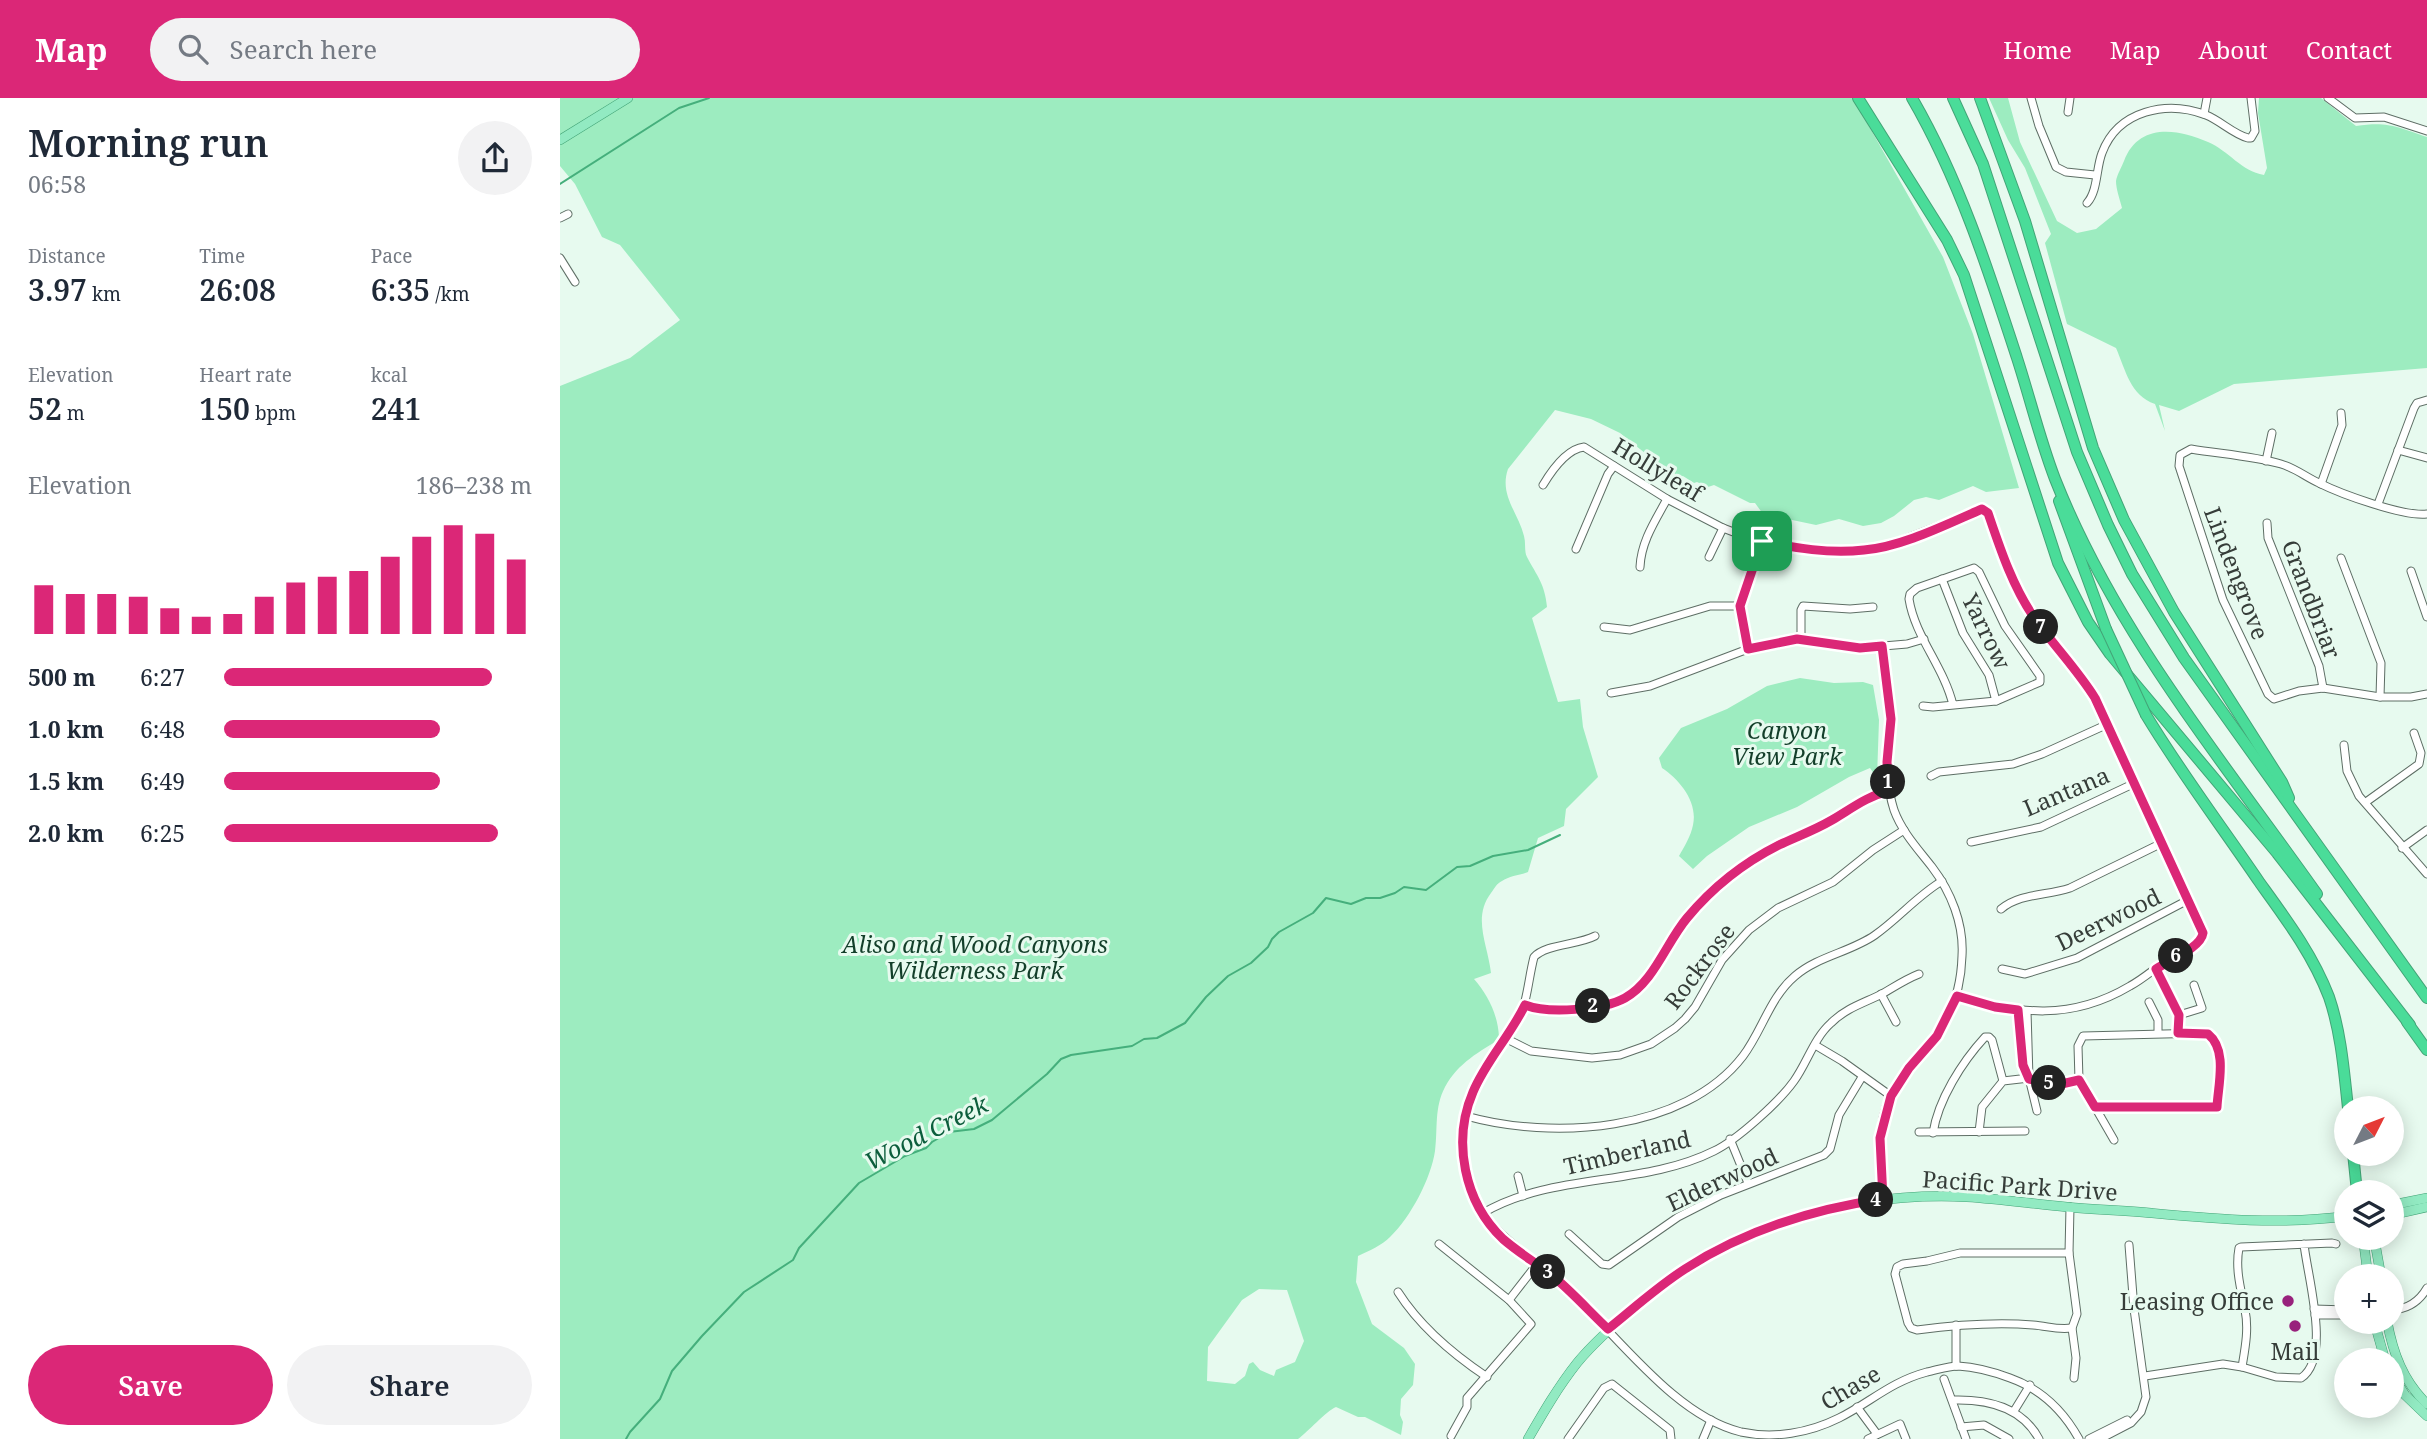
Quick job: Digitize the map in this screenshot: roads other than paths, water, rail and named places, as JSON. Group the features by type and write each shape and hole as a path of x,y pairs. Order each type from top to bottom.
{"highway":[{"path":"1858,98 1947,240 1964,275 2054,552 2073,596 2088,622 2110,654 2277,853 2410,1025"},
{"path":"1980,98 2025,221 2093,448 2124,520 2174,612 2282,782 2297,817"},
{"path":"1913,99 1938,147 1973,229 2055,478 2094,564 2137,638 2183,708 2427,1050"},
{"path":"1955,102 1983,163 2062,411 2108,525 2132,574 2184,658 2427,998"},
{"path":"2055,478 2070,538 2106,629 2146,715 2166,748 2289,924 2319,974 2337,1028 2346,1096"}],"main road":[{"path":"560,140 628,98"},
{"name":"Pacific Park Drive","path":"1528,1439 1568,1375 1608,1329 1662,1285 1726,1245 1792,1220 1840,1206 1926,1196 1967,1197 2213,1219 2280,1222 2334,1217"},
{"path":"2404,1208 2427,1198"},
{"path":"2404,1211 2427,1207"},
{"path":"2391,1334 2402,1372 2413,1390 2427,1404"},
{"path":"2404,1391 2413,1404 2427,1416"}],"street":[{"path":"2031,98 2056,167 2066,172 2095,175"},
{"path":"2068,112 2070,98"},
{"path":"2204,114 2207,98"},
{"path":"2087,203 2094,192 2095,175 2107,142 2121,125 2133,117 2164,108 2204,114 2245,138 2251,138 2255,131 2251,98"},
{"path":"2328,98 2355,118 2384,117 2427,131"},
{"path":"560,218 568,214"},
{"path":"560,258 575,282"},
{"path":"2378,504 2417,403 2427,400"},
{"path":"2321,484 2342,425 2341,412"},
{"path":"2272,433 2266,461 2289,467 2321,484 2378,504 2420,515 2427,514"},
{"name":"Hollyleaf","path":"1544,485 1552,469 1578,448 1589,449 1667,499 1723,528 1796,549 1840,552 1892,544 1982,509 1988,513 2009,571 2032,614 2082,677 2108,723"},
{"name":"Lindengrove","path":"2266,461 2191,449 2180,455 2179,467 2223,600 2268,694 2274,699 2299,691 2323,688"},
{"path":"2398,450 2427,458"},
{"path":"1576,549 1608,474 1614,466"},
{"path":"1640,567 1650,529 1667,499"},
{"name":"Grandbriar","path":"2267,523 2268,538 2319,666 2323,688"},
{"path":"1709,557 1723,528"},
{"path":"1748,649 1740,606 1762,541"},
{"path":"2341,558 2381,663 2379,697"},
{"path":"1923,706 1953,705 1996,701 2040,682 2040,676 2021,651 1996,610 1979,572 1974,568 1913,591 1909,599 1910,608 1924,639 1944,674 1953,705"},
{"path":"2411,571 2427,617"},
{"name":"Yarrow","path":"1942,579 1963,633 1989,675 1996,701"},
{"path":"1604,627 1630,630 1710,606 1740,606"},
{"path":"1801,639 1803,606 1873,607"},
{"path":"1611,693 1650,686 1748,649 1781,641 1801,639 1860,648 1907,644 1924,639"},
{"path":"1882,646 1891,719 1887,762 1889,791 1895,813 1904,830 1942,881 1955,909 1962,939 1961,977 1957,996 1937,1036 1909,1068 1891,1096 1880,1138 1883,1199"},
{"path":"2323,688 2379,697 2427,694"},
{"path":"1931,776 1939,772 2013,764 2042,754 2108,723 2203,933 2202,940 2196,946 2130,987 2088,1004 2050,1011 2023,1011 1995,1007 1957,996"},
{"path":"2366,802 2419,764 2421,753 2414,733"},
{"path":"2344,745 2347,771 2359,796 2427,874"},
{"name":"Lantana","path":"1971,842 2041,827 2135,783"},
{"path":"1525,1005 1548,1010 1624,999 1647,979 1685,921 1726,879 1761,855 1831,821 1866,799 1889,791"},
{"name":"Rockrose","path":"1507,1039 1531,1051 1592,1058 1620,1055 1651,1044 1685,1019 1722,960 1749,930 1779,908 1833,882 1873,850 1904,830"},
{"path":"2402,848 2427,830"},
{"path":"2001,909 2009,902 2021,898 2070,888 2162,843"},
{"path":"1465,1116 1514,1126 1560,1129 1589,1127 1651,1116 1689,1100 1731,1070 1743,1056 1776,1000 1796,975 1812,964 1874,935 1942,881"},
{"name":"Deerwood","path":"2002,970 2025,974 2077,958 2188,900"},
{"name":"Chase","path":"1595,936 1584,942 1539,951 1534,957 1525,1005 1507,1039 1480,1077 1465,1116 1462,1153 1470,1186 1483,1213 1504,1239 1569,1290 1684,1404 1711,1420 1740,1431 1782,1435 1821,1426 1880,1391 1912,1376 1956,1366 1993,1372 2030,1385 2057,1409 2080,1439"},
{"path":"2156,969 2179,1015 2178,1033"},
{"name":"Timberland","path":"1483,1213 1540,1190 1660,1168 1714,1151 1779,1100 1794,1082 1822,1032 1843,1013 1919,974"},
{"path":"2179,1015 2202,1008 2194,985"},
{"path":"1881,994 1896,1022"},
{"path":"2149,1002 2158,1020 2158,1033"},
{"path":"2023,1011 2029,1079 2037,1111"},
{"path":"2095,1107 2217,1107 2220,1055 2218,1046 2208,1034 2082,1036 2078,1046 2079,1080 2114,1140"},
{"path":"1933,1133 1942,1098 1985,1037 1993,1040 2003,1081"},
{"path":"1815,1045 1891,1096"},
{"name":"Elderwood","path":"1569,1234 1602,1264 1609,1265 1678,1217 1748,1183 1824,1155 1830,1149 1839,1115 1862,1077"},
{"path":"1979,1132 1982,1107 2003,1081 2029,1079 2057,1085 2079,1080"},
{"path":"1919,1132 2025,1131"},
{"path":"1730,1139 1748,1183"},
{"path":"1518,1176 1523,1196"},
{"path":"2070,1207 2069,1253 2077,1314 2072,1328 2077,1366 2074,1378"},
{"path":"1439,1244 1509,1300 1531,1324 1467,1398 1467,1406 1451,1436"},
{"path":"2144,1376 2223,1364 2286,1378 2301,1378 2307,1374 2315,1355 2315,1312 2304,1244"},
{"path":"2242,1367 2247,1338 2245,1310 2240,1296 2239,1248 2334,1244"},
{"path":"2100,1439 2131,1423 2143,1408 2146,1397 2134,1309 2129,1245"},
{"path":"2069,1253 1960,1253 1903,1264 1897,1267 1895,1274 1908,1323 1911,1328 1917,1330 1956,1325 2036,1325 2054,1330 2072,1328"},
{"path":"1509,1300 1537,1264"},
{"path":"2404,1307 2412,1305 2422,1297 2427,1288"},
{"path":"1398,1292 1408,1308 1449,1348 1487,1377"},
{"path":"2315,1312 2334,1311"},
{"path":"2315,1312 2334,1314"},
{"path":"1956,1325 1956,1366"},
{"path":"1944,1379 1966,1439"},
{"path":"1568,1439 1604,1388 1612,1384 1670,1430 1671,1439"},
{"path":"2014,1411 2030,1385"},
{"path":"1953,1400 1980,1401 2014,1411 2034,1430 2039,1439"},
{"path":"1857,1406 1877,1434"},
{"path":"1703,1439 1711,1420"},
{"path":"2089,1439 2134,1420"},
{"path":"1868,1439 1900,1424 1906,1439"},
{"path":"1961,1427 1984,1426 2009,1439"}],"waterway":[{"path":"560,184 679,108 709,98"},
{"name":"Wood Creek","path":"626,1439 660,1399 672,1371 702,1336 744,1292 793,1260 799,1248 859,1183 905,1156 926,1148 949,1132 974,1129 992,1120 1061,1059 1071,1055 1132,1046 1144,1039 1157,1038 1185,1023 1228,976 1251,963 1279,932 1313,913 1326,898 1351,904 1366,898 1380,898 1404,887 1426,890 1457,867 1470,866 1493,856 1528,850 1560,835"}],"place":[{"name":"Leasing Office","path":"2288,1301"},
{"name":"Mail","path":"2295,1326"}],"park label":[{"name":"Canyon View Park","path":"1787,743"},
{"name":"Aliso and Wood Canyons Wilderness Park","path":"975,957"}]}
